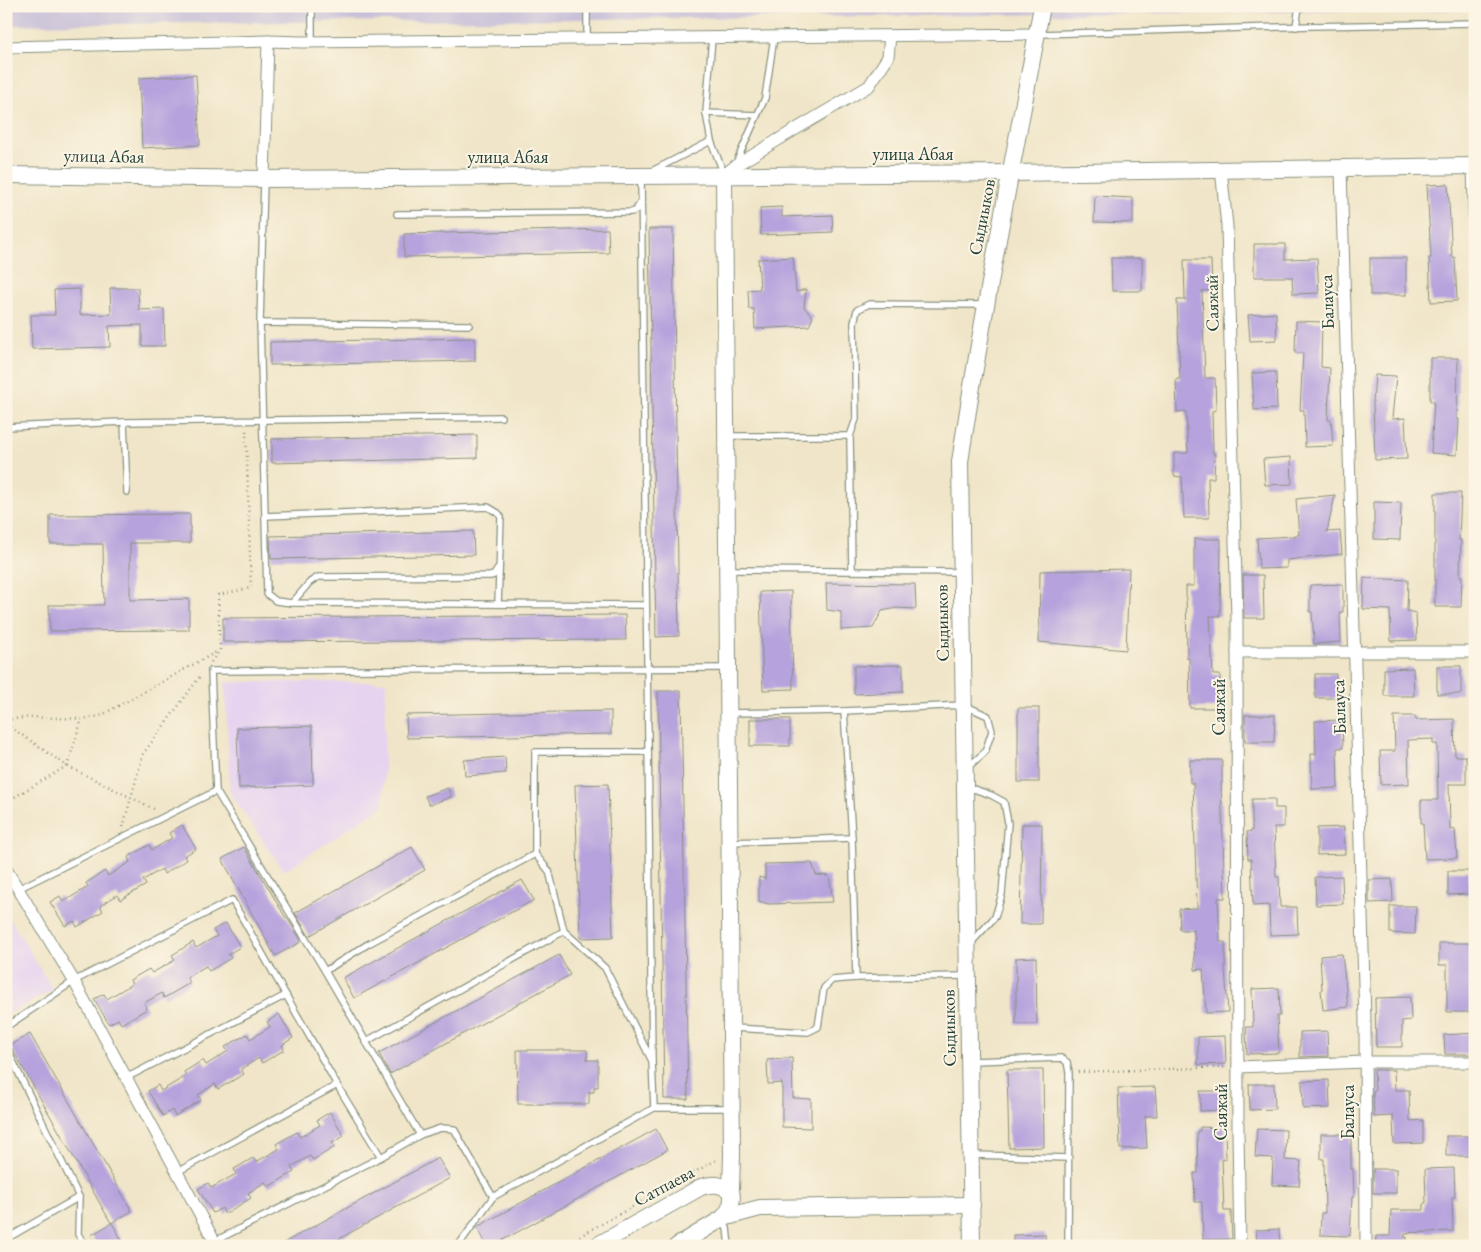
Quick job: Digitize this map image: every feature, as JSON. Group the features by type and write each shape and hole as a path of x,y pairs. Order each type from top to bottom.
{"street":[{"name":"Сыдиыков","path":"972,1246 960,462 972,380 1042,6"},
{"path":"6,46 268,41 1037,34"},
{"path":"723,1218 732,1204 726,436 730,171 869,86 888,57 890,36"},
{"path":"264,179 268,41"},
{"path":"1474,166 1475,234"},
{"name":"улица Абая","path":"6,175 264,179 641,176 730,171 1011,173 1474,166"},
{"name":"Балауса","path":"1341,168 1365,1062 1366,1246"},
{"name":"Саяжай","path":"1221,169 1227,226 1237,652 1240,1246"},
{"path":"1237,652 1475,652"},
{"path":"6,869 74,981 216,1243"},
{"path":"1238,1067 1365,1062 1475,1062"},
{"path":"700,1187 713,1180 723,1171 732,1152"},
{"name":"Сатпаева","path":"596,1246 706,1185 718,1184 743,1202 760,1208"},
{"path":"676,1246 723,1218 760,1208 972,1205"}],"lane":[{"path":"312,6 312,42"},
{"path":"587,6 587,39"},
{"path":"1296,27 1299,6"},
{"path":"1037,34 1475,24"},
{"path":"730,171 765,98 774,37"},
{"path":"712,38 706,113 711,141 730,171"},
{"path":"706,113 758,115"},
{"path":"654,1108 641,176 711,141"},
{"path":"264,179 260,323 267,594 276,601 292,603 646,606"},
{"path":"398,214 632,212 636,210 641,201"},
{"path":"852,570 850,436 856,419 854,323 857,310 869,304 986,305"},
{"path":"260,323 469,325"},
{"path":"6,427 124,422 501,416"},
{"path":"124,422 127,492"},
{"path":"726,436 850,436"},
{"path":"265,516 488,507 501,517 498,604"},
{"path":"292,603 310,582 318,577 490,576 494,575 500,565"},
{"path":"727,570 962,572"},
{"path":"420,1135 325,971 216,791 211,671 728,668"},
{"path":"728,713 964,706 988,716 992,731 985,752 965,778 1004,802 1008,823 1002,894 996,917 967,948"},
{"path":"844,711 852,838 856,978"},
{"path":"648,752 535,752 535,854 549,871 564,931 605,968 652,1061"},
{"path":"18,889 216,791"},
{"path":"729,842 852,838"},
{"path":"325,971 368,944 535,854"},
{"path":"6,1027 74,981 232,900 337,1085 381,1157"},
{"path":"365,1042 564,931"},
{"path":"731,1028 808,1032 818,1027 824,988 832,980 968,976"},
{"path":"126,1078 286,995"},
{"path":"6,1047 79,1197 78,1234 85,1246"},
{"path":"969,1061 1061,1058 1067,1062 1069,1072 1068,1246"},
{"path":"177,1172 337,1085"},
{"path":"458,1246 493,1197 654,1108 731,1108"},
{"path":"216,1243 420,1135 441,1128 454,1129 493,1197"},
{"path":"971,1155 1068,1158"},
{"path":"6,1239 79,1197"},
{"path":"723,1218 727,1228 729,1246"}],"path":[{"path":"208,666 220,650 218,595 251,588 246,421"},
{"path":"6,722 32,717 82,719 100,716 220,650"},
{"path":"119,839 143,754 202,674"},
{"path":"6,802 67,766 82,719"},
{"path":"6,722 67,766 166,816"},
{"path":"1069,1072 1238,1067"},
{"path":"562,1246 732,1152"}],"shaded area":[{"path":"6,6 1475,6 1475,10 6,25"},
{"path":"225,682 386,682 383,806 284,871 230,793"},
{"path":"6,912 53,990 6,1015"}],"building":[{"path":"196,75 200,145 142,148 139,78"},
{"path":"1448,184 1452,257 1455,257 1457,301 1431,302 1429,258 1431,258 1427,185"},
{"path":"1095,196 1133,198 1133,223 1094,222"},
{"path":"782,207 782,217 832,215 833,232 761,235 760,208"},
{"path":"608,229 609,253 404,257 404,234"},
{"path":"649,229 673,229 679,636 656,637"},
{"path":"1254,244 1285,244 1285,259 1317,258 1319,293 1293,294 1292,277 1254,277"},
{"path":"793,257 796,292 806,289 804,307 813,317 809,326 755,329 754,309 749,309 748,290 760,289 758,259"},
{"path":"1111,258 1142,258 1142,291 1112,291"},
{"path":"1370,258 1406,258 1406,295 1370,295"},
{"path":"1184,260 1211,260 1212,290 1202,291 1205,378 1215,378 1216,410 1212,411 1213,454 1215,454 1214,478 1208,478 1209,518 1184,518 1182,477 1174,476 1174,453 1188,453 1186,411 1177,412 1176,379 1180,379 1177,300 1185,300"},
{"path":"110,288 138,288 139,310 164,309 165,346 142,346 142,325 109,326 110,347 32,349 31,315 55,315 54,290 80,289 80,315 111,314"},
{"path":"1276,313 1277,340 1250,341 1248,315"},
{"path":"1296,321 1322,322 1321,367 1330,368 1328,420 1331,420 1333,446 1305,447 1304,410 1300,410 1303,353 1295,353"},
{"path":"475,338 475,361 270,365 270,342"},
{"path":"1430,358 1458,358 1457,419 1459,419 1457,455 1431,453 1434,401 1430,401"},
{"path":"1276,372 1277,409 1254,410 1252,373"},
{"path":"1375,375 1396,376 1392,419 1405,418 1407,459 1375,460 1373,402"},
{"path":"477,435 477,458 272,463 272,439"},
{"path":"1291,457 1292,484 1265,485 1263,459"},
{"path":"1435,493 1461,493 1459,540 1461,540 1461,607 1435,607"},
{"path":"1335,495 1327,532 1340,531 1342,554 1287,560 1287,568 1259,569 1257,538 1299,535 1296,499"},
{"path":"1374,502 1401,503 1400,540 1374,539"},
{"path":"190,514 190,543 130,543 130,600 189,599 189,630 50,631 49,605 104,605 103,544 50,544 50,515"},
{"path":"473,531 474,555 271,559 270,536"},
{"path":"1194,539 1221,539 1220,616 1210,616 1213,675 1220,675 1220,708 1190,708 1186,586 1194,586"},
{"path":"1129,569 1126,650 1039,642 1040,571"},
{"path":"1243,575 1263,575 1264,618 1244,618"},
{"path":"1364,578 1408,580 1407,611 1416,613 1417,640 1391,641 1390,610 1363,609"},
{"path":"826,583 915,584 916,609 897,608 882,611 873,628 841,630 841,612 827,610"},
{"path":"1343,584 1343,612 1340,612 1341,642 1314,644 1312,612 1310,612 1310,585"},
{"path":"791,591 793,689 763,690 760,592"},
{"path":"625,615 626,640 223,642 223,618"},
{"path":"903,665 903,692 854,694 854,666"},
{"path":"1437,666 1461,666 1461,694 1437,694"},
{"path":"1413,668 1414,696 1384,696 1384,669"},
{"path":"1315,674 1336,674 1337,698 1315,698"},
{"path":"658,691 681,691 688,1099 664,1099"},
{"path":"1018,708 1039,708 1039,782 1018,782"},
{"path":"611,711 611,734 407,738 406,715"},
{"path":"1245,715 1275,715 1274,742 1245,742"},
{"path":"1394,716 1415,716 1416,720 1454,719 1455,756 1466,756 1466,784 1449,784 1450,830 1455,829 1457,858 1425,859 1423,823 1421,823 1421,800 1438,800 1437,744 1433,744 1433,739 1408,740 1409,784 1381,785 1380,751 1395,751"},
{"path":"750,719 790,719 790,746 750,746"},
{"path":"1342,720 1343,748 1337,748 1338,788 1312,789 1311,754 1316,754 1315,721"},
{"path":"312,726 313,785 239,788 237,728"},
{"path":"505,757 506,773 465,776 464,760"},
{"path":"1190,760 1222,760 1225,898 1218,898 1220,942 1225,942 1228,1012 1206,1013 1203,969 1195,970 1194,930 1180,930 1179,909 1197,908 1193,783 1190,783"},
{"path":"608,784 613,937 580,938 575,785"},
{"path":"448,788 451,797 429,805 425,796"},
{"path":"1252,799 1275,799 1275,808 1284,808 1284,827 1274,827 1276,877 1279,877 1280,907 1297,907 1298,934 1270,935 1269,905 1253,906 1251,859 1248,859 1247,832 1252,831"},
{"path":"1022,824 1042,824 1041,924 1020,924"},
{"path":"182,825 196,849 184,856 186,860 164,874 162,869 143,880 146,885 120,900 117,895 100,906 103,911 77,927 74,921 65,926 50,902 60,896 63,902 88,887 86,883 105,871 108,876 130,862 128,857 149,845 152,850 172,838 169,833"},
{"path":"1344,827 1345,854 1317,855 1317,828"},
{"path":"244,847 301,940 299,943 275,956 222,859"},
{"path":"412,847 425,870 309,936 295,913"},
{"path":"812,863 816,875 829,876 833,902 768,904 759,901 759,877 765,879 765,864"},
{"path":"1448,871 1469,871 1470,894 1448,895"},
{"path":"1342,876 1343,904 1316,905 1315,877"},
{"path":"1392,879 1393,902 1369,903 1369,880"},
{"path":"522,880 534,900 354,998 343,978"},
{"path":"1390,906 1416,906 1415,934 1390,933"},
{"path":"226,923 240,947 228,954 231,958 209,971 206,966 187,977 190,983 164,998 162,993 144,1003 147,1009 121,1024 118,1019 109,1024 94,999 104,994 107,999 132,984 130,980 149,969 152,973 175,960 172,955 193,942 196,948 217,936 213,930"},
{"path":"1439,943 1472,943 1473,1012 1447,1012 1447,965 1439,965"},
{"path":"1342,954 1348,1007 1323,1010 1320,956"},
{"path":"559,955 570,975 390,1074 379,1053"},
{"path":"1036,957 1037,1024 1016,1024 1016,958"},
{"path":"1279,988 1280,1016 1277,1016 1279,1053 1247,1054 1246,1027 1253,1027 1252,989"},
{"path":"1410,997 1411,1020 1402,1021 1402,1047 1376,1047 1375,998"},
{"path":"279,1014 293,1038 282,1045 284,1050 262,1063 259,1058 241,1069 244,1074 218,1089 215,1084 198,1095 201,1100 175,1116 172,1110 163,1116 148,1091 158,1085 161,1091 186,1076 184,1072 203,1060 206,1065 228,1051 225,1047 247,1034 250,1039 270,1027 267,1022"},
{"path":"1327,1031 1328,1056 1300,1057 1300,1032"},
{"path":"1475,1033 1475,1054 1445,1054 1444,1035"},
{"path":"30,1034 132,1211 111,1223 10,1045"},
{"path":"1225,1036 1226,1064 1198,1065 1198,1037"},
{"path":"517,1050 587,1050 587,1060 598,1060 598,1087 594,1087 594,1092 589,1092 589,1104 518,1104"},
{"path":"792,1058 793,1098 811,1099 811,1128 782,1127 782,1083 768,1084 767,1060"},
{"path":"1007,1070 1043,1070 1044,1147 1009,1148"},
{"path":"1374,1070 1394,1070 1395,1090 1409,1090 1410,1121 1423,1120 1423,1143 1394,1144 1393,1116 1374,1117"},
{"path":"1329,1080 1330,1108 1303,1109 1302,1081"},
{"path":"1249,1084 1274,1084 1275,1109 1250,1110"},
{"path":"1155,1087 1157,1116 1145,1116 1147,1148 1120,1149 1118,1088"},
{"path":"1200,1091 1226,1091 1226,1110 1200,1111"},
{"path":"330,1112 344,1136 332,1143 335,1147 313,1160 310,1156 291,1167 294,1172 268,1187 265,1182 248,1193 251,1198 225,1214 222,1208 213,1213 198,1189 208,1183 211,1188 236,1174 234,1169 253,1158 256,1162 279,1149 276,1144 297,1132 300,1137 320,1125 317,1120"},
{"path":"1200,1127 1225,1128 1226,1159 1222,1159 1224,1211 1231,1211 1232,1239 1203,1240 1202,1202 1195,1202 1194,1173 1198,1173 1197,1131 1200,1131"},
{"path":"656,1129 667,1150 492,1246 487,1246 477,1227"},
{"path":"1257,1129 1286,1130 1285,1160 1301,1161 1299,1186 1272,1185 1273,1158 1255,1157"},
{"path":"1321,1134 1351,1134 1351,1169 1353,1169 1354,1197 1352,1197 1350,1236 1320,1235 1321,1213 1325,1213 1324,1159 1321,1159"},
{"path":"1446,1136 1472,1136 1473,1156 1446,1156"},
{"path":"438,1158 450,1178 326,1246 278,1246"},
{"path":"1454,1168 1455,1197 1452,1197 1453,1231 1405,1233 1404,1237 1407,1237 1406,1246 1375,1246 1376,1236 1390,1236 1391,1210 1424,1210 1424,1203 1426,1203 1425,1169"},
{"path":"1373,1169 1396,1169 1396,1193 1373,1193"},
{"path":"112,1223 125,1246 98,1246 91,1235"},
{"path":"1279,1229 1280,1246 1257,1246 1256,1230"},
{"path":"1045,1234 1046,1246 1013,1246 1013,1235"}]}
